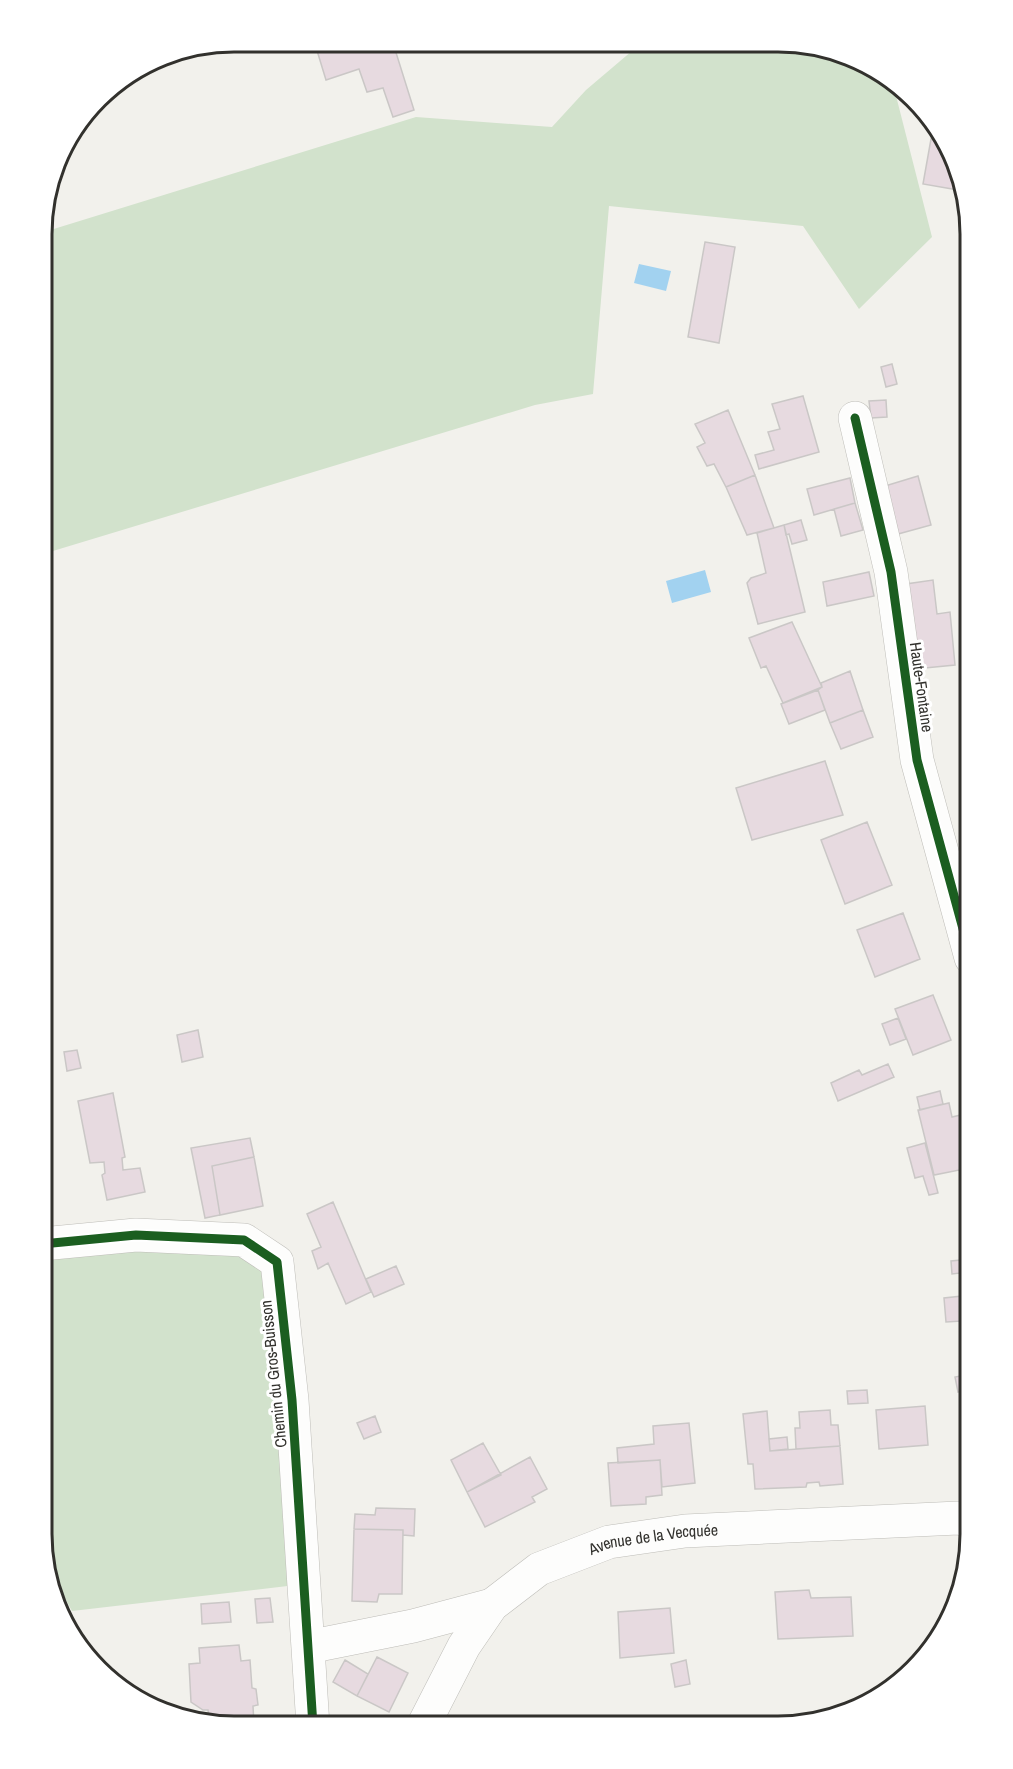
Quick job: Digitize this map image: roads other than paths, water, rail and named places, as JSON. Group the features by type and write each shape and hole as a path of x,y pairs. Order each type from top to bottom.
{"street":[{"name":"Haute-Fontaine","path":"855,418 891,572 917,760 960,918"},
{"name":"Chemin du Gros-Buisson","path":"52,1243 136,1235 244,1240 277,1262 292,1400 312,1716"},
{"name":"Avenue de la Vecquée","path":"428,1716 464,1647 492,1605 539,1569 609,1542 685,1531 960,1518"},
{"path":"308,1647 413,1626 492,1605"}],"water":[{"path":"639,264 671,271 666,291 634,283"},
{"path":"705,570 711,592 672,603 666,581"}]}
